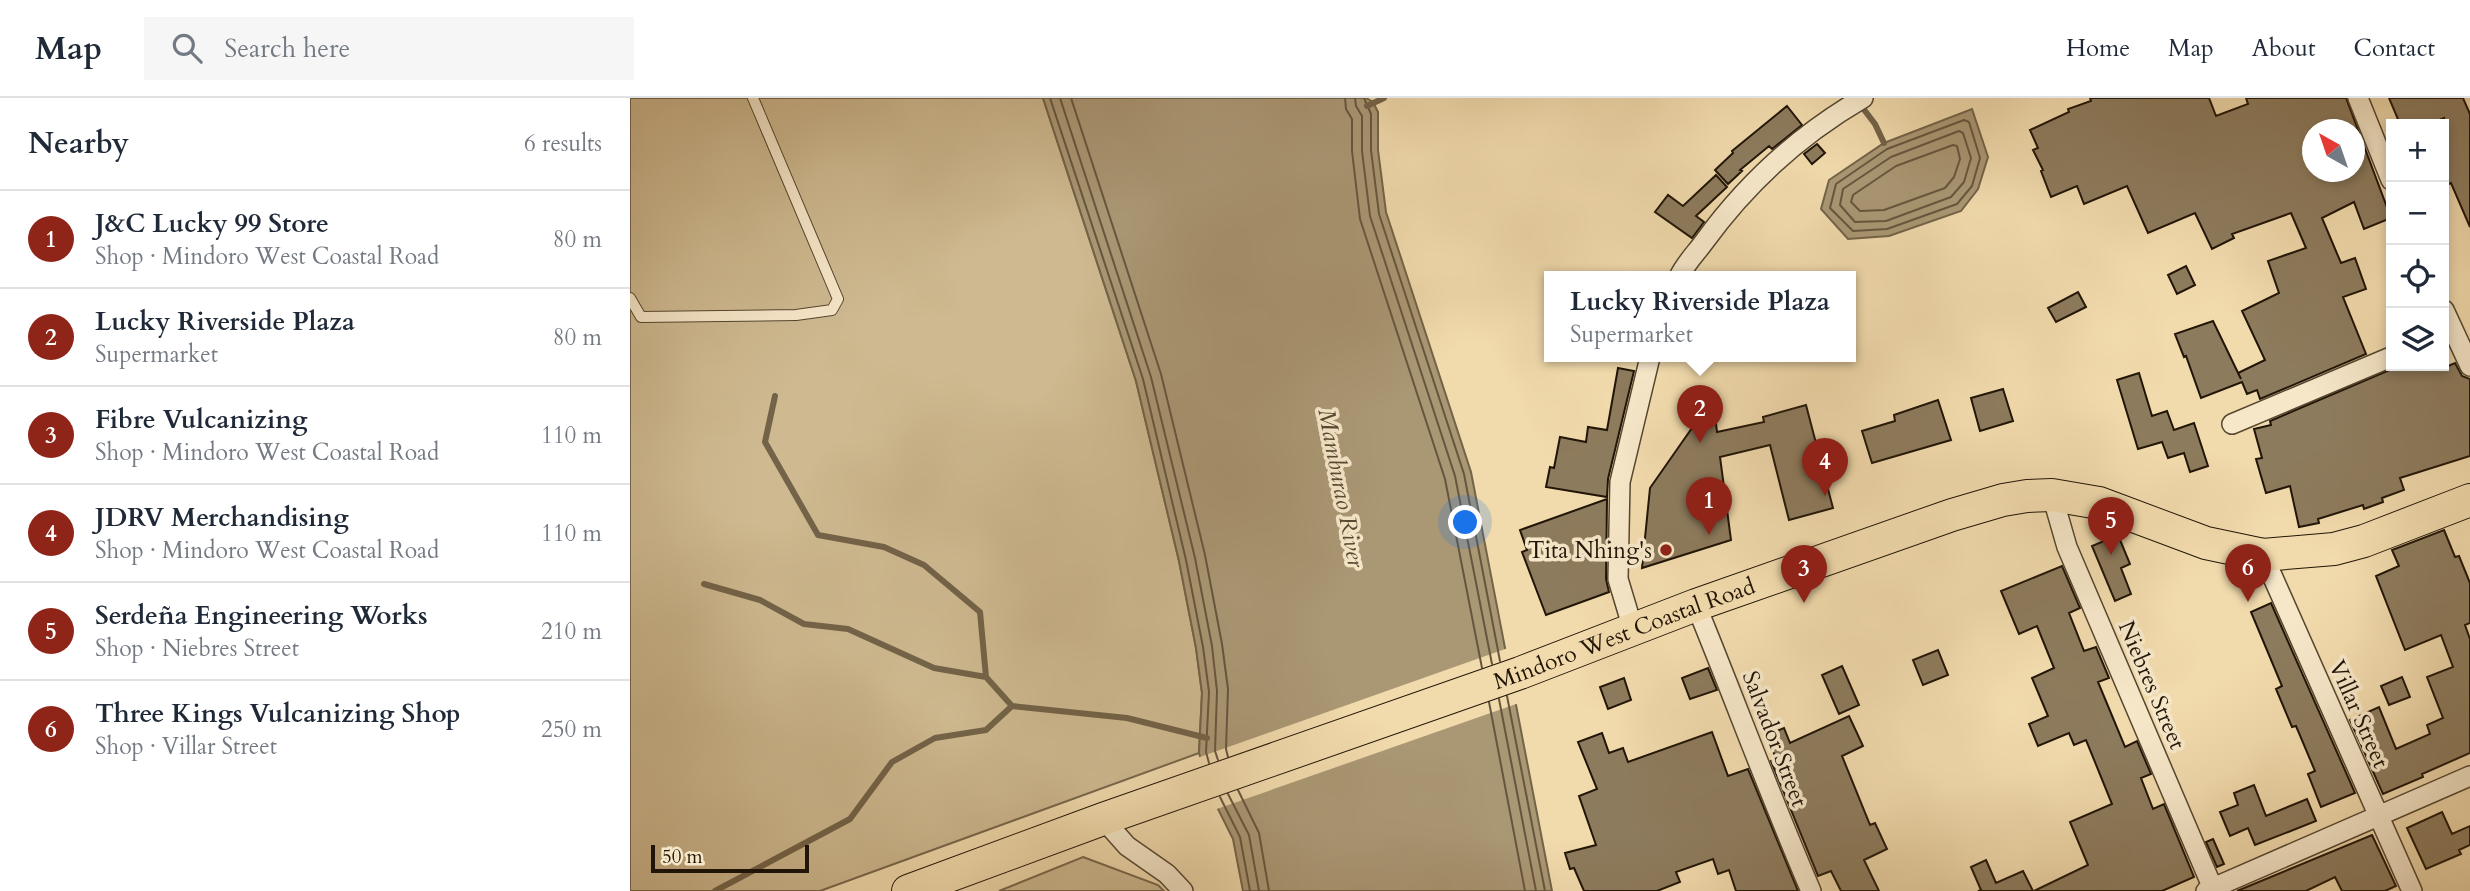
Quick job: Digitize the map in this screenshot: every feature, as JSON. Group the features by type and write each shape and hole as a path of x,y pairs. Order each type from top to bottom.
{"main road":[{"name":"Mindoro West Coastal Road","path":"908,891 1103,819 1520,673 1696,605 1952,515 2015,498 2052,495 2099,503 2206,543 2263,555 2334,549 2364,541 2470,500"}],"street":[{"path":"1683,271 1721,218 1764,172 1836,113 1863,98"},
{"path":"2358,98 2386,168"},
{"path":"2455,330 2470,366"},
{"path":"2232,425 2386,358"},
{"path":"1633,629 1618,579 1620,482 1649,362"},
{"name":"Niebres Street","path":"2052,495 2067,547 2211,890"},
{"name":"Villar Street","path":"2263,555 2376,815 2412,891"},
{"name":"Salvador Street","path":"1696,605 1753,753 1811,891"},
{"path":"2211,890 2376,815 2470,776"},
{"path":"1103,819 1127,846 1167,874 1183,891"}],"lane":[{"path":"630,298 641,317 796,315 832,310 838,299 753,98"}],"shaded area":[{"path":"630,98 1043,98 1136,381 1179,561 1202,693 1199,753 820,891 630,891"},
{"path":"1083,857 1158,885 1164,891 999,891"}],"water":[{"name":"Mamburao River","path":"1043,98 1366,98 1373,102 1378,112 1378,150 1386,212 1471,472 1552,891 1243,891 1233,839 1212,797 1199,753 1202,693 1196,648 1179,561 1136,381"},
{"path":"1972,109 1988,157 1978,189 1961,211 1889,236 1848,239 1821,209 1829,180 1884,143"}],"pier":[{"path":"1508,648 1519,703 1214,810 1197,758"}],"building":[{"path":"2090,98 2209,98 2216,116 2248,104 2246,98 2346,98 2354,119 2302,119 2302,182 2365,182 2365,149 2386,205 2386,220 2364,229 2354,202 2322,218 2341,263 2355,258 2366,289 2343,297 2366,354 2260,399 2257,390 2247,394 2242,382 2201,398 2175,334 2213,321 2238,373 2265,360 2242,311 2279,293 2268,261 2306,248 2291,213 2232,234 2234,238 2212,249 2195,213 2148,233 2127,186 2084,204 2077,186 2051,197 2041,171 2043,170 2033,150 2038,148 2030,130 2069,112 2068,109 2091,101"},
{"path":"2389,98 2463,98 2470,114 2470,227 2451,183 2449,184 2449,119 2398,119"},
{"path":"1787,106 1802,125 1772,149 1769,146 1740,170 1742,171 1728,184 1715,170 1732,151"},
{"path":"1817,144 1825,153 1812,164 1804,154"},
{"path":"1716,175 1727,187 1696,216 1704,222 1692,238 1655,212 1668,195 1683,206"},
{"path":"2186,266 2195,285 2177,294 2168,275"},
{"path":"2078,292 2086,307 2056,322 2048,308"},
{"path":"2455,363 2462,376 2470,379 2470,456 2400,478 2404,490 2382,498 2383,502 2364,509 2363,505 2318,519 2319,523 2299,527 2290,486 2266,493 2256,459 2262,458 2254,429 2271,425 2270,421 2387,371 2449,371 2449,366"},
{"path":"1618,368 1634,371 1608,479 1607,497 1546,487 1550,467 1554,468 1560,437 1586,442 1588,427 1607,430"},
{"path":"2139,373 2152,416 2167,411 2174,430 2194,423 2208,466 2190,472 2184,453 2168,458 2162,442 2138,449 2117,380"},
{"path":"2003,389 2013,421 1980,431 1971,398"},
{"path":"1713,398 1717,432 1764,422 1763,417 1806,405 1833,508 1789,520 1770,445 1720,457 1731,540 1642,568 1650,488"},
{"path":"1938,400 1951,440 1872,463 1862,431 1895,421 1894,415"},
{"path":"1607,499 1606,579 1609,592 1546,615 1522,552 1527,550 1520,530"},
{"path":"2444,530 2470,583 2470,623 2465,625 2470,639 2470,753 2383,794 2350,720 2379,707 2396,749 2430,734 2427,725 2443,718 2427,677 2453,667 2441,635 2405,650 2376,576 2399,566 2392,550"},
{"path":"2118,535 2130,564 2121,568 2131,594 2115,601 2092,546"},
{"path":"2062,566 2080,608 2069,613 2084,651 2096,647 2109,678 2098,682 2125,747 2137,741 2151,774 2141,778 2153,809 2164,804 2194,877 2162,891 2034,891 2088,865 2070,822 2112,804 2086,740 2074,745 2069,733 2038,746 2029,724 2048,716 2032,678 2054,668 2037,626 2019,634 2001,591"},
{"path":"2271,603 2355,793 2321,807 2308,774 2315,771 2296,726 2292,727 2276,689 2282,686 2251,612"},
{"path":"1938,650 1948,675 1923,685 1913,660"},
{"path":"1842,666 1859,705 1839,714 1822,675"},
{"path":"1708,668 1717,690 1690,699 1682,678"},
{"path":"2402,677 2410,697 2389,705 2381,686"},
{"path":"1624,678 1631,700 1608,709 1600,687"},
{"path":"1849,716 1863,746 1842,756 1870,825 1875,823 1887,849 1864,860 1879,891 1841,891 1831,871 1818,876 1771,761 1776,759 1767,735 1784,728 1790,743"},
{"path":"1712,732 1728,776 1748,769 1798,891 1736,891 1729,870 1718,874 1713,859 1676,872 1680,882 1657,891 1584,891 1574,868 1570,869 1565,853 1596,845 1579,796 1597,789 1578,742 1602,733 1609,753 1623,748 1628,762"},
{"path":"2254,785 2266,816 2307,799 2316,821 2255,845 2248,828 2230,836 2220,812 2238,805 2234,793"},
{"path":"2442,812 2452,834 2470,826 2470,845 2459,850 2461,854 2426,869 2407,828"},
{"path":"2372,835 2396,886 2385,891 2342,891 2335,877 2306,891 2237,891"},
{"path":"2213,839 2224,864 2217,867 2206,842"},
{"path":"1986,860 1996,883 2023,871 2033,891 1978,891 1981,890 1971,867"}],"waterway":[{"path":"1367,106 1384,98"},
{"path":"1859,103 1875,124 1884,143"},
{"path":"775,396 765,442 818,535 884,547 924,565 980,612 986,677"},
{"path":"704,584 760,600 804,624 848,629 934,668 986,677 1012,706 1127,718 1207,738"},
{"path":"715,891 850,819 892,762 935,738 986,730 1012,706"}],"place":[{"name":"Lucky Riverside Plaza","path":"1700,443"},
{"name":"JDRV Merchandising","path":"1825,496"},
{"name":"J&C Lucky 99 Store","path":"1709,535"},
{"name":"Tita Nhing's","path":"1666,550"},
{"name":"Serdeña Engineering Works","path":"2111,555"},
{"name":"Three Kings Vulcanizing Shop","path":"2248,602"},
{"name":"Fibre Vulcanizing","path":"1804,603"}]}
